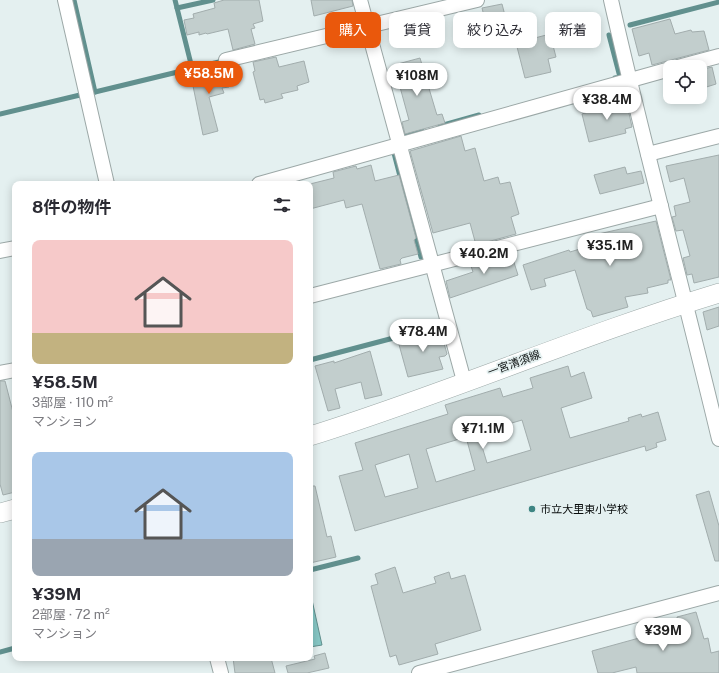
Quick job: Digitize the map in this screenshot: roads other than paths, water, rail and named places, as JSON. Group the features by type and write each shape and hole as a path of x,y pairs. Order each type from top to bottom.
{"main road":[{"name":"一宮清須線","path":"313,435 361,420 464,381 686,303 719,293"},
{"path":"0,513 12,510"}],"street":[{"path":"65,0 106,181"},
{"path":"360,0 363,12"},
{"path":"381,23 477,0"},
{"path":"611,0 629,80 662,206 719,439"},
{"path":"226,60 325,36"},
{"path":"373,48 464,381"},
{"path":"704,60 719,56"},
{"path":"270,181 663,71"},
{"path":"648,154 719,136"},
{"path":"313,295 662,206"},
{"path":"0,251 12,249"},
{"path":"0,374 12,371"},
{"path":"419,673 719,593"},
{"path":"218,661 221,673"}],"water":[{"path":"313,604 322,645 313,646"}],"waterway":[{"path":"74,0 95,92"},
{"path":"175,0 192,68"},
{"path":"177,8 213,0"},
{"path":"630,25 719,2"},
{"path":"609,35 620,77 615,78"},
{"path":"95,92 223,61"},
{"path":"0,114 80,95"},
{"path":"440,126 479,115"},
{"path":"407,135 422,131"},
{"path":"394,153 421,257"},
{"path":"313,359 443,325 442,321"},
{"path":"313,569 358,558"},
{"path":"0,652 12,649"}],"place":[{"name":"市立大里東小学校","path":"532,509"}]}
